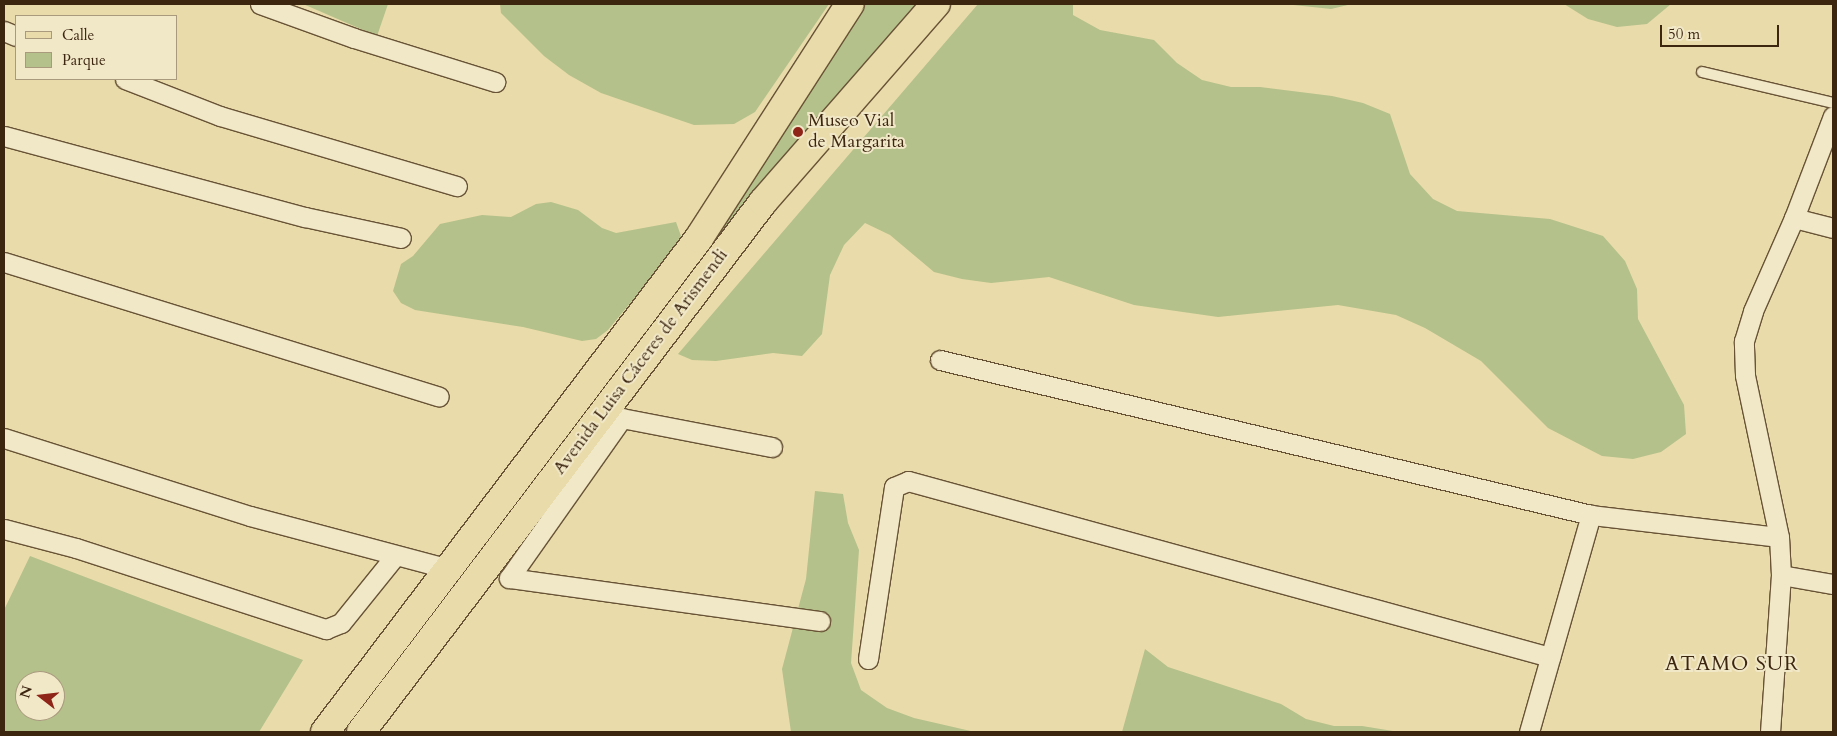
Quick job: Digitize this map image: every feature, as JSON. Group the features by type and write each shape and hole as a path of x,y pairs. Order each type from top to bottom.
{"main road":[{"name":"Avenida Luisa Cáceres de Arismendi","path":"325,732 699,238 850,4"},
{"name":"Avenida Luisa Cáceres de Arismendi","path":"361,732 763,202 936,4"}],"street":[{"path":"260,4 354,38 495,82"},
{"path":"128,80 220,116 457,186"},
{"path":"1770,732 1781,575 1779,537 1746,375 1744,342 1752,311 1794,218 1833,116"},
{"path":"4,136 305,216 401,238"},
{"path":"1794,218 1833,228"},
{"path":"4,262 439,397"},
{"path":"940,360 1591,515 1779,537"},
{"path":"509,578 622,418 772,447"},
{"path":"4,438 250,516 449,569"},
{"path":"868,659 894,487 908,481 1550,657"},
{"path":"1528,732 1591,515"},
{"path":"4,529 76,548 326,629 340,623 395,556"},
{"path":"1781,575 1833,584"},
{"path":"462,598 479,588 509,578 820,620"}],"lane":[{"path":"1702,72 1833,102"}],"green space":[{"path":"303,4 388,4 377,36"},
{"path":"500,4 829,4 755,112 734,124 694,125 601,93 569,75 544,56 501,13"},
{"name":"Museo Vial de Margarita","path":"865,4 923,4 712,250 706,245 765,160"},
{"path":"978,4 1073,4 1073,15 1100,30 1154,40 1177,63 1202,80 1231,87 1260,87 1332,96 1363,103 1390,114 1410,174 1433,199 1457,211 1550,219 1603,236 1625,261 1637,289 1638,319 1684,405 1686,434 1661,452 1633,459 1602,456 1548,428 1481,361 1425,328 1396,315 1338,305 1218,317 1134,305 1049,277 991,283 962,279 934,272 890,235 865,223 844,245 830,275 822,334 802,356 773,353 716,361 692,360 678,354"},
{"path":"1284,4 1352,4 1331,9"},
{"path":"1564,4 1671,4 1647,24 1617,27 1588,19"},
{"path":"551,202 578,210 602,228 616,233 676,222 681,236 665,261 608,330 596,339 582,341 523,327 415,310 401,303 393,291 401,264 413,256 440,224 482,215 511,217 536,204"},
{"path":"815,491 843,494 848,523 859,550 851,663 861,690 887,708 914,718 975,732 791,732 782,669 806,579"},
{"path":"30,556 303,660 259,732 4,732 4,610"},
{"path":"1145,649 1168,667 1281,704 1306,719 1334,726 1362,726 1399,732 1122,732"}],"place":[{"name":"Museo Vial de Margarita","path":"798,132"}],"district":[{"name":"ATAMO SUR","path":"1732,663"}]}
